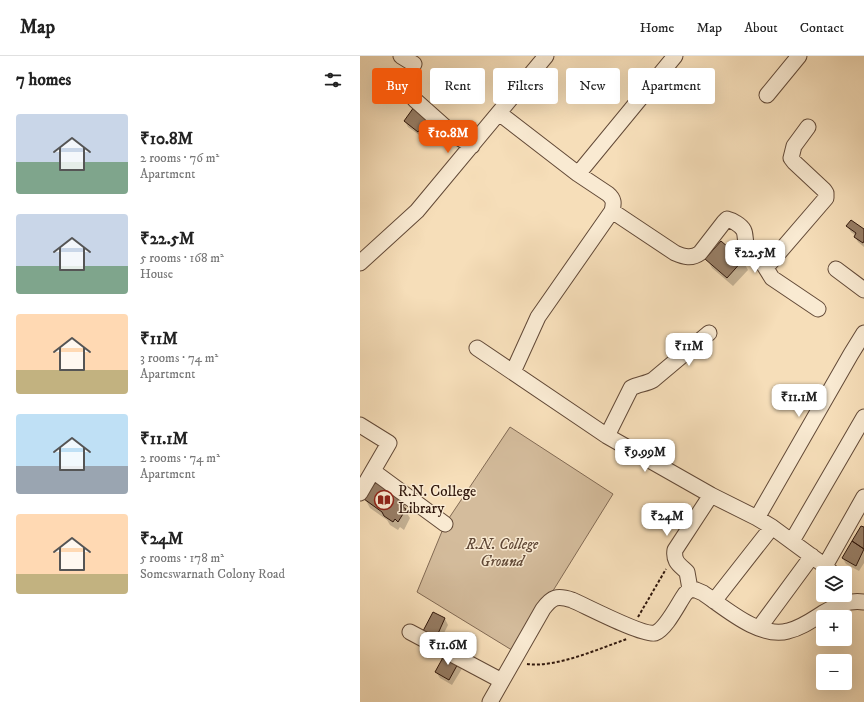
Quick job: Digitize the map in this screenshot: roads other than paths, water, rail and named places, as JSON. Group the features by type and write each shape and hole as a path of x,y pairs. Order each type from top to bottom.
{"street":[{"path":"578,174 675,56"},
{"path":"767,95 799,56"},
{"path":"360,263 417,211 499,113 538,59"},
{"path":"419,104 452,133 472,146"},
{"path":"499,113 578,174 612,198 614,203 612,211 538,317 513,372"},
{"path":"612,211 675,253 688,257 695,256 700,253 724,222 727,219 731,220 742,226 746,236 746,246 757,260 770,263 826,198 826,193 824,190 791,158 794,146 808,127"},
{"path":"762,262 772,278 818,308"},
{"path":"836,269 864,290"},
{"path":"607,436 631,388 637,384 646,383 653,380 708,333"},
{"path":"757,518 864,333"},
{"path":"477,348 607,436 711,495 772,527 823,566"},
{"path":"792,542 864,417"},
{"path":"360,425 390,443 360,493"},
{"path":"373,471 445,524"},
{"path":"690,589 687,572 676,562 674,556 678,545 711,495"},
{"path":"830,566 864,497"},
{"path":"714,601 772,527"},
{"path":"759,628 812,556"},
{"path":"690,589 703,593 739,618 759,628 773,632 786,632 798,628 842,603 857,597"},
{"path":"490,702 543,610 548,602 555,597 564,597 632,627 655,633 662,628 690,589"},
{"path":"410,632 502,681"}],"place":[{"name":"R.N. College Library","path":"384,500"}],"park label":[{"name":"R.N. College Ground","path":"502,552"}]}
